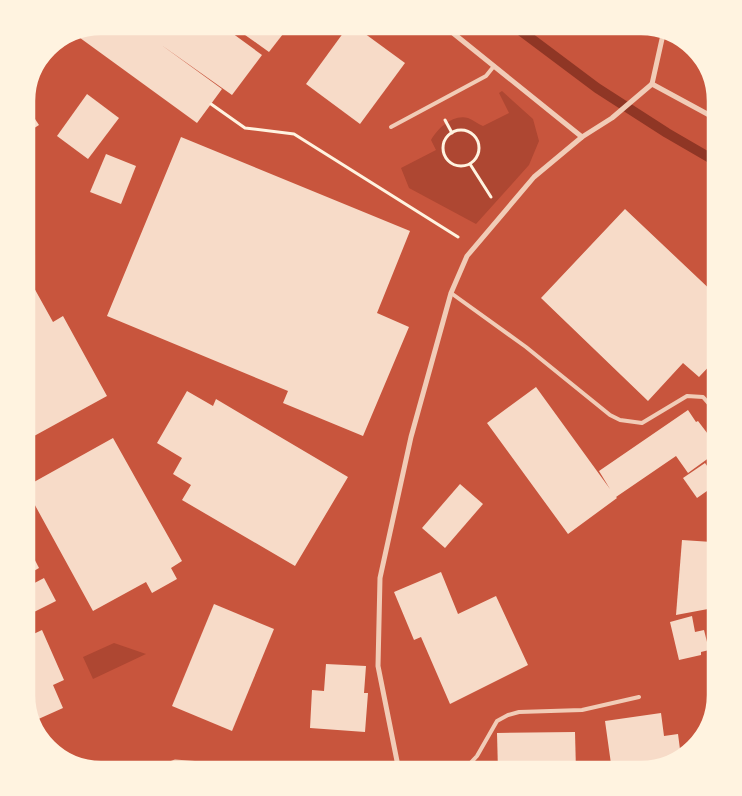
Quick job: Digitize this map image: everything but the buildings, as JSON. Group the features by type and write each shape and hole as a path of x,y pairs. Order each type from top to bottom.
{"street":[{"path":"454,34 582,137"},
{"path":"397,762 378,666 380,578 411,437 452,293 467,256 534,177 582,137 612,118 652,84 662,38"},
{"path":"652,84 708,114"}],"lane":[{"path":"391,127 486,76 494,66"},
{"path":"452,293 526,347 610,415 620,420 642,422 687,396 703,397 708,403"},
{"path":"471,762 477,756 497,721 508,715 519,712 582,710 639,697"}],"path":[{"path":"211,104 245,128 294,134 474,247"},
{"path":"466,131 472,134 479,146 475,160 470,164 456,166 450,163 443,151 446,137 452,133 466,131"},
{"path":"470,164 502,214"}],"shaded area":[{"path":"502,91 533,119 539,141 529,165 476,224 409,188 401,168 436,150 431,140 446,123 462,117 483,126 509,113 499,93"},
{"path":"114,643 146,654 93,679 83,657"}],"waterway":[{"path":"525,34 597,88 708,157"}]}
